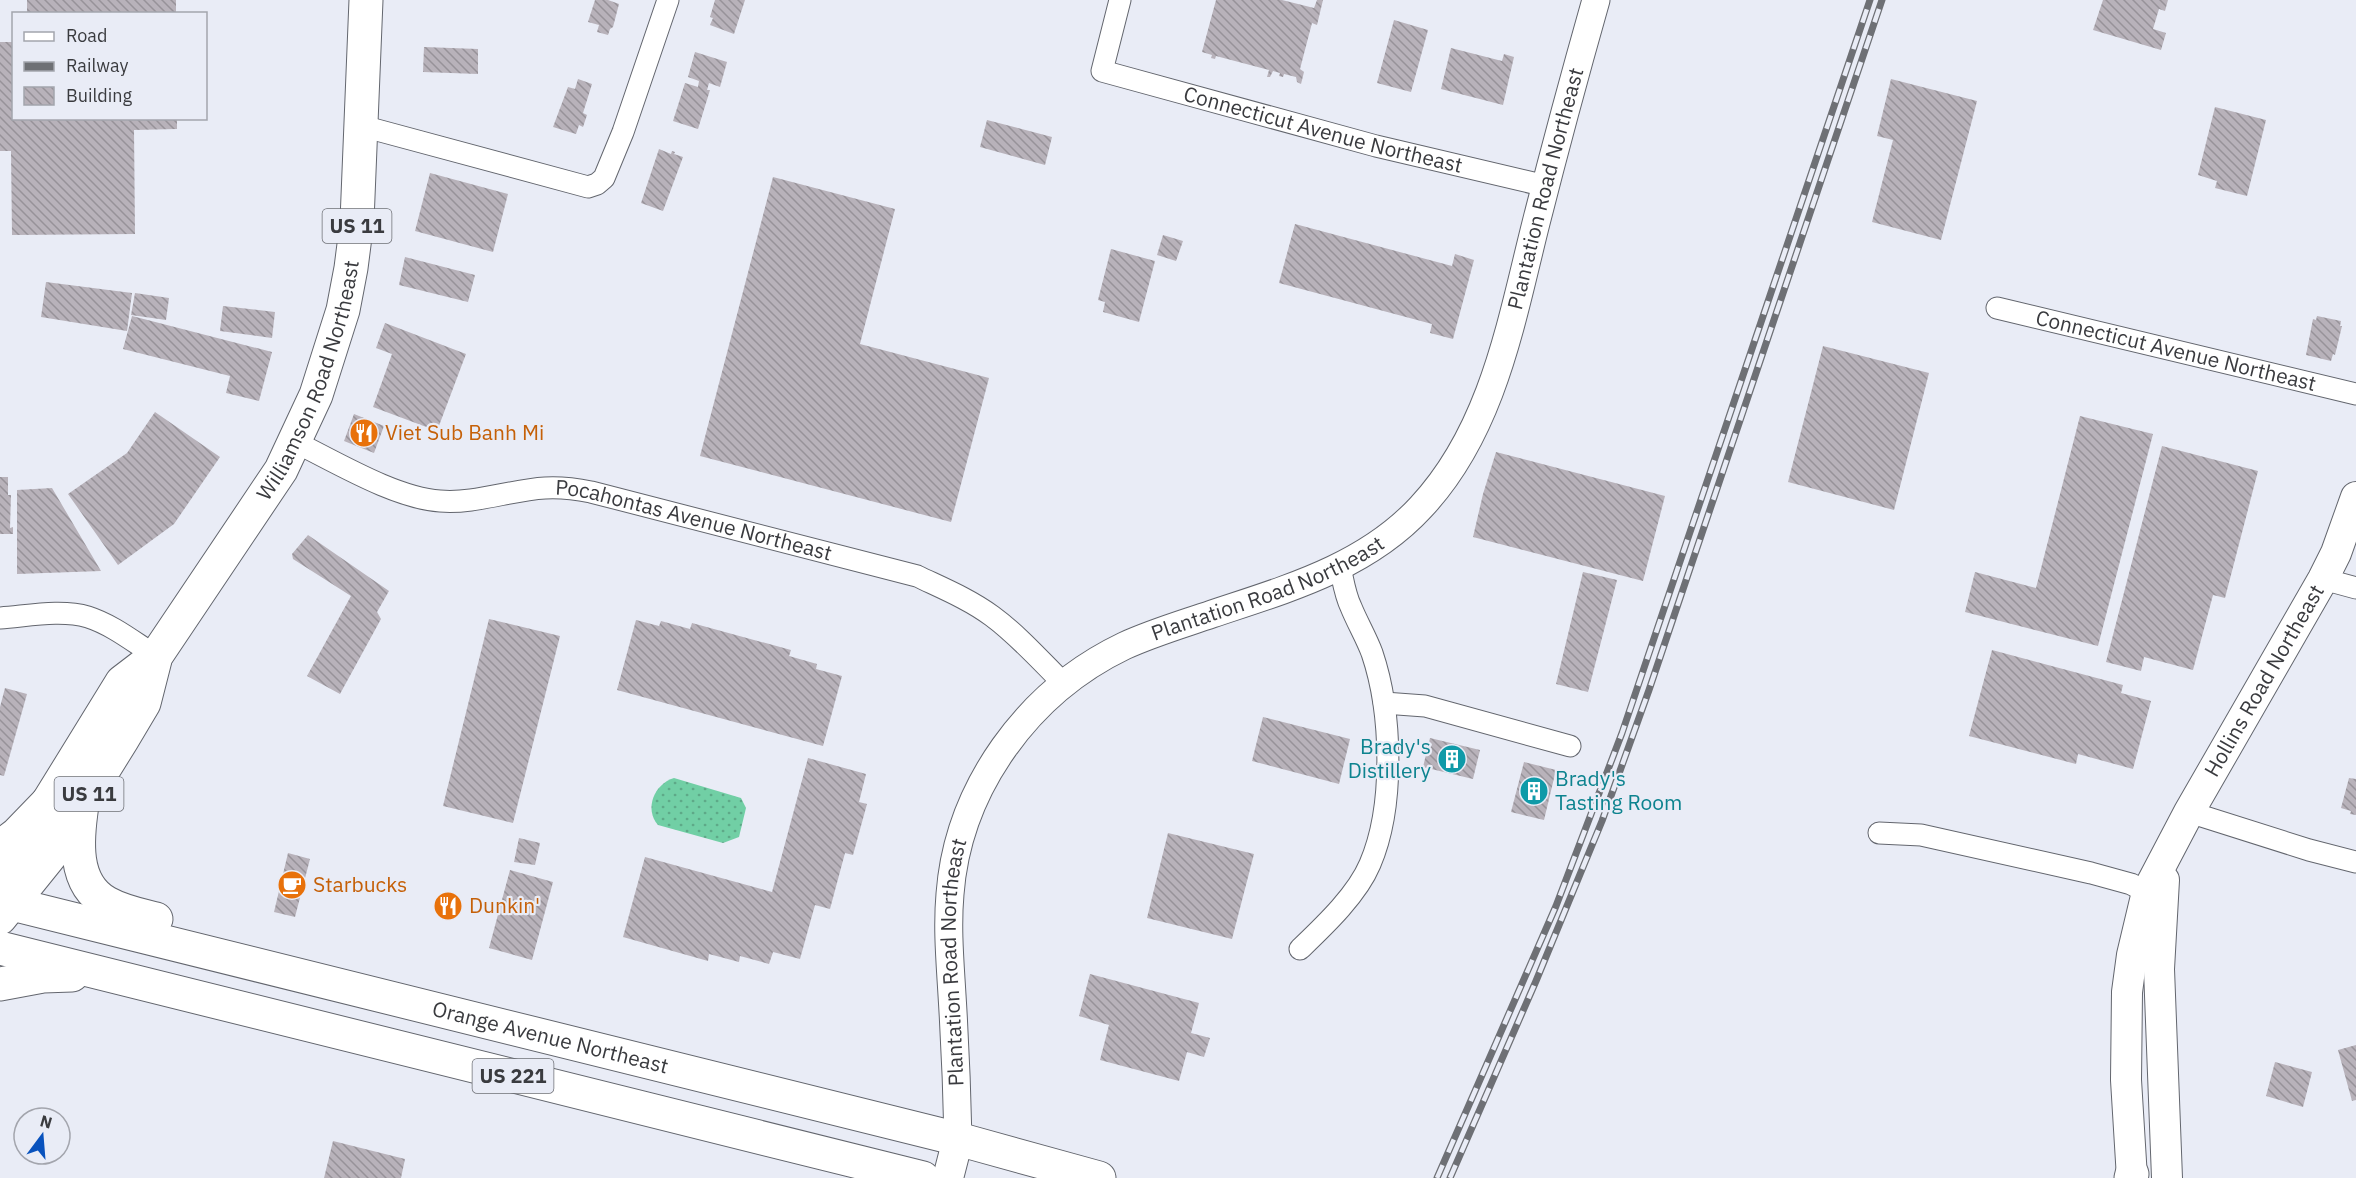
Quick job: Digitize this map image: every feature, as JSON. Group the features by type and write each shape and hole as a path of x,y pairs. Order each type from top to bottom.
{"main road":[{"name":"Williamson Road Northeast","path":"0,873 48,802 122,682 156,656 281,470 295,442 322,377 343,310 357,221 366,0"},
{"name":"Hollins Road Northeast","path":"2132,1176 2126,1080 2127,992 2132,955 2147,892 2189,812 2323,579 2336,553 2356,497"},
{"name":"Williamson Road Northeast","path":"4,908 50,856 144,703 156,656"},
{"path":"0,847 17,834 48,802"},
{"path":"82,805 78,855 85,877 92,889 105,902 122,910 222,937 284,973"},
{"name":"Hollins Road Northeast","path":"2164,862 2159,969 2167,1178"},
{"name":"Orange Avenue Northeast","path":"4,908 284,973 958,1139 1099,1178"},
{"name":"US 221","path":"0,948 923,1178"},
{"path":"0,984 43,976 104,974"},
{"path":"948,1178 958,1139"},
{"path":"958,1139 968,1178"}],"street":[{"path":"362,126 588,187 597,184 604,178 623,132 668,0"},
{"name":"Connecticut Avenue Northeast","path":"1120,0 1102,71 1376,146 1546,186"},
{"name":"Plantation Road Northeast","path":"958,1139 948,926 950,891 957,851 980,786 1000,752 1037,707 1080,671 1126,646 1296,586 1340,567 1369,550 1420,509 1445,478 1466,445 1484,409 1503,351 1596,0"},
{"name":"Connecticut Avenue Northeast","path":"1997,308 2356,394"},
{"name":"Pocahontas Avenue Northeast","path":"295,442 369,478 418,498 441,501 465,500 545,488 568,488 917,576 990,614 1064,684"},
{"path":"1300,949 1324,926 1370,865 1379,833 1386,792 1389,750 1384,703 1372,653 1349,604 1340,567"},
{"path":"2323,579 2356,588"},
{"path":"0,618 68,614 87,617 106,625 156,656"},
{"path":"1384,703 1425,706 1570,746"},
{"path":"2189,812 2309,850 2356,862"},
{"path":"1879,833 1921,835 2091,873 2132,884 2147,892"}],"green space":[{"path":"674,778 741,798 746,808 739,837 723,843 658,825 652,812 653,798 661,786"}],"building":[{"path":"27,0 176,0 176,12 27,12"},
{"path":"595,0 608,0 619,4 613,27 608,35 597,32 599,25 588,22"},
{"path":"715,0 745,0 734,34 710,25"},
{"path":"1216,0 1282,0 1314,8 1317,0 1323,0 1317,25 1312,23 1300,69 1304,72 1301,84 1297,82 1296,77 1284,74 1283,77 1279,76 1280,73 1273,71 1270,77 1267,77 1269,70 1216,56 1215,59 1211,58 1212,55 1202,52"},
{"path":"2103,0 2168,0 2165,11 2159,9 2153,29 2166,33 2161,50 2093,30"},
{"path":"1394,20 1428,30 1411,92 1377,83"},
{"path":"0,42 12,42 12,120 177,120 177,129 134,130 135,234 12,235 11,151 0,151"},
{"path":"424,47 478,49 478,74 423,72"},
{"path":"1451,48 1502,61 1504,54 1514,57 1503,105 1441,89"},
{"path":"695,52 727,62 720,87 709,83 707,90 710,90 698,129 673,121 685,83 698,87 699,81 688,77"},
{"path":"578,79 592,84 583,113 587,115 583,127 579,125 576,134 553,127 568,87 575,89"},
{"path":"1891,79 1977,101 1941,240 1872,222 1893,140 1877,136"},
{"path":"2215,107 2266,120 2247,196 2215,188 2217,181 2198,175"},
{"path":"987,120 1052,137 1045,165 980,147"},
{"path":"659,149 671,154 672,151 675,152 674,154 683,157 663,211 641,203"},
{"path":"430,173 508,194 493,252 415,231"},
{"path":"773,177 895,209 860,344 989,378 951,522 700,456"},
{"path":"1295,224 1452,266 1455,254 1474,260 1453,339 1430,333 1432,324 1279,283"},
{"path":"1163,235 1183,241 1176,261 1157,255"},
{"path":"1111,249 1155,261 1139,322 1103,312 1105,302 1098,300"},
{"path":"405,257 475,275 468,302 399,285"},
{"path":"46,282 132,293 127,331 41,317"},
{"path":"135,293 169,298 166,320 131,315"},
{"path":"223,306 275,312 272,338 220,331"},
{"path":"132,316 272,352 259,401 226,393 230,376 123,349"},
{"path":"2317,316 2341,321 2340,326 2342,326 2335,355 2333,354 2331,361 2306,355 2313,319 2316,320"},
{"path":"385,323 466,354 437,431 373,407 392,354 376,348"},
{"path":"1823,346 1929,373 1894,510 1788,482"},
{"path":"155,412 220,457 174,524 118,565 68,494 127,453"},
{"name":"Viet Sub Banh Mi","path":"354,414 384,426 374,453 344,441"},
{"path":"2080,416 2153,434 2098,646 1965,612 1975,572 2036,588"},
{"path":"2162,446 2258,471 2225,598 2213,595 2193,670 2144,657 2141,671 2106,662"},
{"path":"1496,452 1665,496 1643,581 1473,537"},
{"path":"0,477 8,477 8,495 11,495 10,528 13,527 13,534 0,534"},
{"path":"52,488 101,571 17,574 17,490"},
{"path":"308,535 389,591 377,612 381,619 340,694 307,676 351,596 293,559 292,554"},
{"path":"1583,572 1617,580 1588,692 1556,684"},
{"path":"489,619 560,636 513,823 443,806"},
{"path":"636,620 659,626 661,621 690,629 692,623 791,650 789,656 817,664 816,669 842,676 823,746 617,690"},
{"path":"1992,650 2123,685 2121,693 2151,701 2133,769 2078,754 2076,764 1969,736"},
{"path":"5,688 27,694 4,776 0,775 0,707"},
{"path":"1263,717 1350,739 1339,784 1252,761"},
{"name":"Brady's Distillery","path":"1430,738 1480,750 1473,779 1423,767"},
{"path":"808,758 866,774 859,802 867,804 853,855 845,853 830,909 815,905 800,959 773,952 769,964 740,956 739,962 709,954 708,961 623,937 645,857 772,892"},
{"name":"Brady's Tasting Room","path":"1524,762 1556,770 1544,820 1511,812"},
{"path":"2349,778 2356,779 2356,815 2341,808"},
{"path":"1168,833 1254,854 1232,939 1147,918"},
{"path":"519,838 540,843 535,865 514,862"},
{"name":"Starbucks","path":"288,853 310,859 295,917 274,912"},
{"path":"510,870 553,882 532,960 489,948"},
{"path":"1090,974 1199,1003 1191,1033 1210,1038 1204,1057 1187,1052 1179,1081 1100,1060 1109,1025 1079,1016"},
{"path":"2356,1045 2356,1100 2352,1101 2338,1050"},
{"path":"2275,1062 2312,1072 2303,1107 2266,1096"},
{"path":"333,1141 405,1159 401,1178 324,1178"}],"railway":[{"path":"1437,1178 1556,906 1622,733 1870,0"},
{"path":"1450,1178 1536,981 1602,821 1649,690 1882,0"}],"place":[{"name":"Viet Sub Banh Mi","path":"364,433"},
{"name":"Brady's Distillery","path":"1452,759"},
{"name":"Brady's Tasting Room","path":"1534,791"},
{"name":"Starbucks","path":"292,885"},
{"name":"Dunkin'","path":"448,906"}]}
